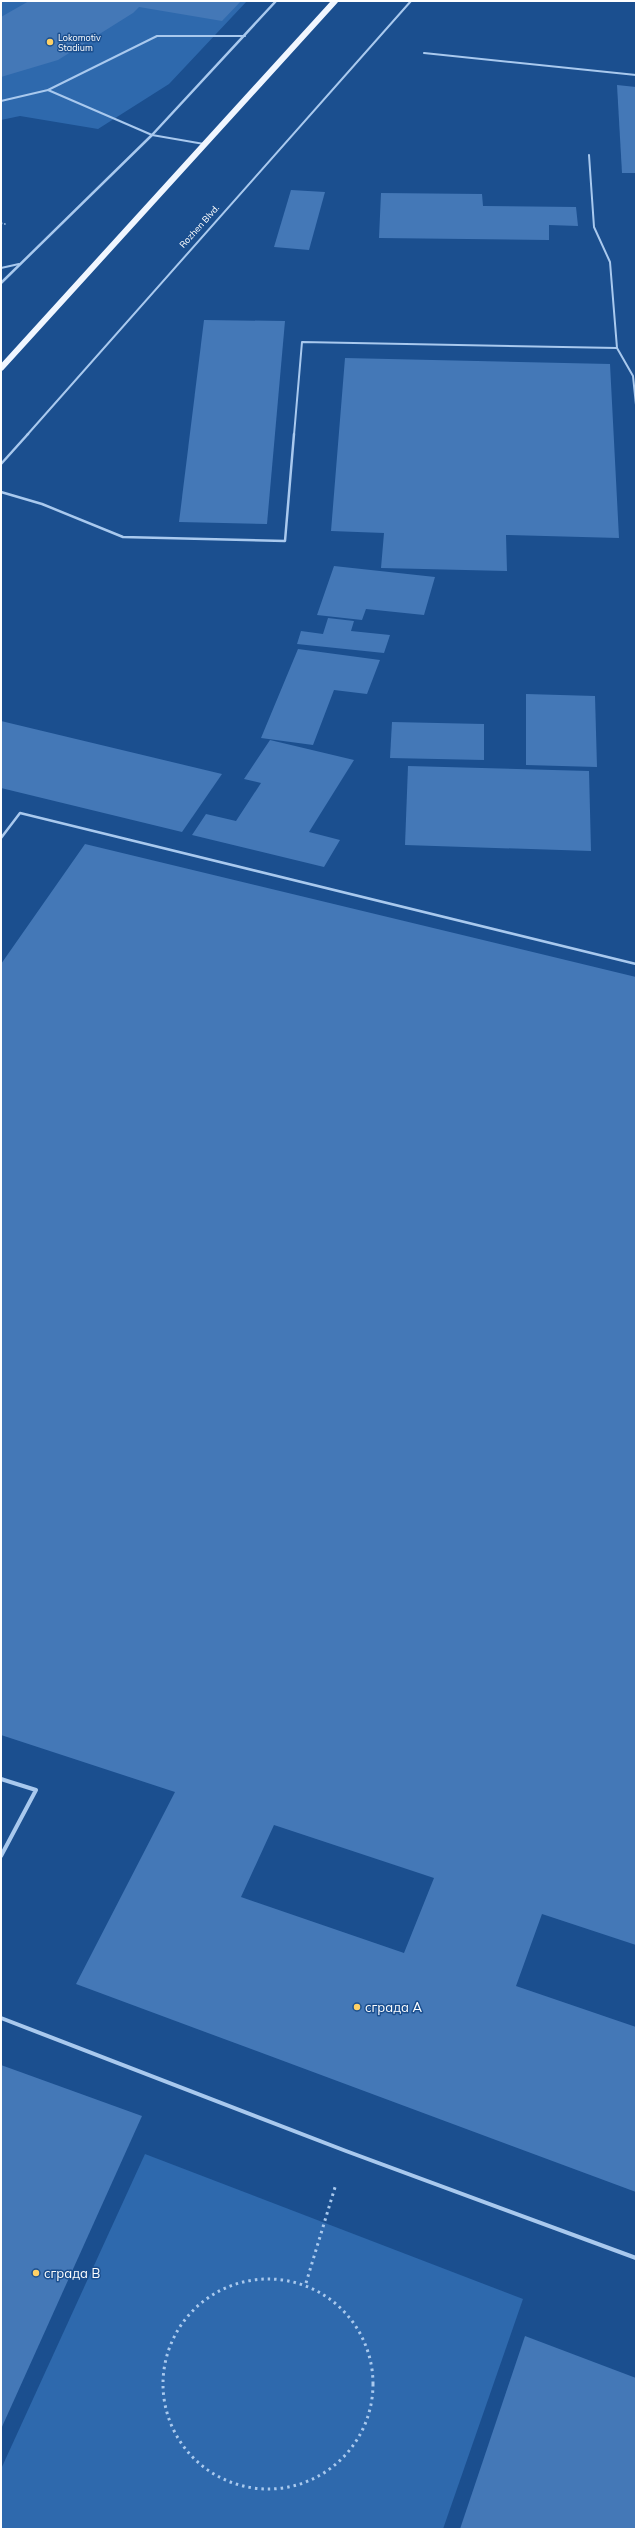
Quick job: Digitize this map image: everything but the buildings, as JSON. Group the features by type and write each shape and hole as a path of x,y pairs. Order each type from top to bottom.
{"main road":[{"path":"1,368 335,1"}],"street":[{"path":"1,283 152,135 246,36 276,1"}],"lane":[{"name":"Rozhen Blvd.","path":"1,464 411,1"},
{"path":"1,101 48,90 157,36 246,36"},
{"path":"424,52 636,75"},
{"path":"48,90 152,135 205,144"},
{"path":"589,155 594,227 610,262 617,348 633,376 636,405"},
{"path":"1,268 19,264"},
{"path":"1,492 42,504 123,537 284,541 302,342 617,348"},
{"path":"1,838 20,813 636,964"},
{"path":"1,1779 36,1790 1,1856"},
{"path":"1,2018 346,2151 636,2258"}],"path":[{"path":"306,2283 346,2151"},
{"path":"266,2277 306,2283 340,2304 364,2337 374,2378 368,2420 346,2455 311,2480 270,2490 228,2483 193,2460 170,2425 161,2384 170,2343 193,2309 227,2286 266,2277"}],"shaded area":[{"path":"1,1 247,1 169,84 98,129 20,116 1,120"},
{"path":"145,2154 523,2299 443,2529 1,2529 1,2469"}],"place":[{"name":"Lokomotiv Stadium","path":"50,42"},
{"name":"сграда А","path":"357,2007"},
{"name":"сграда В","path":"36,2273"}]}
